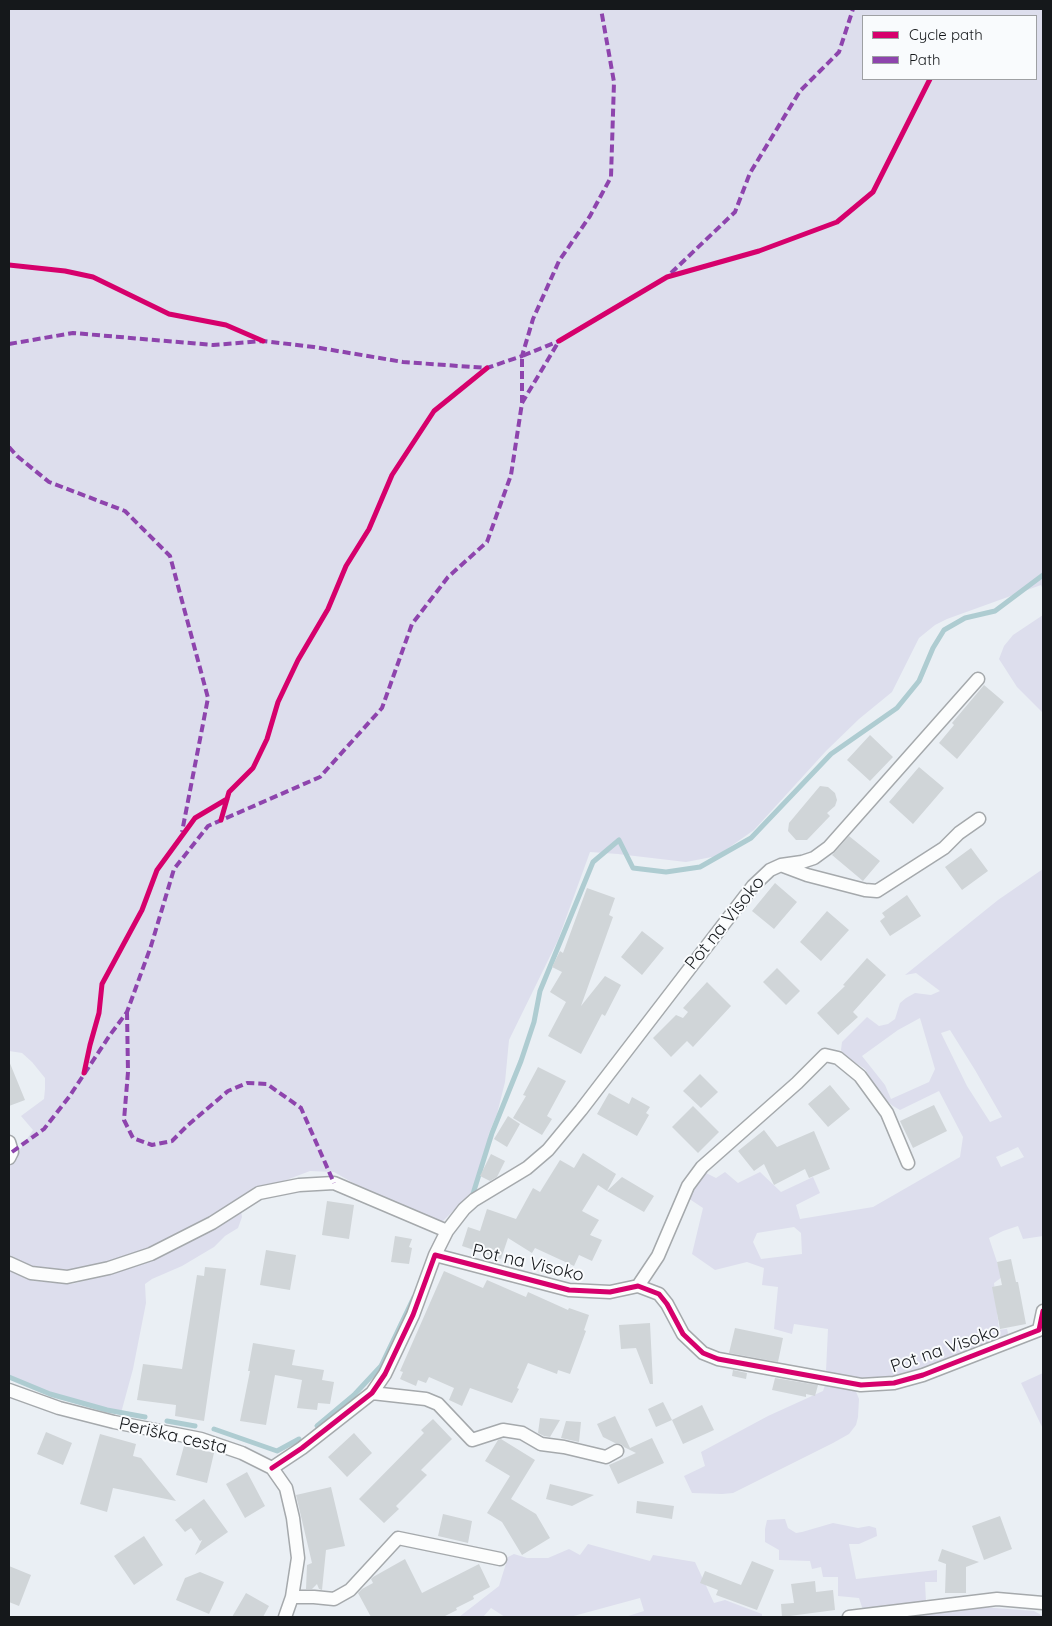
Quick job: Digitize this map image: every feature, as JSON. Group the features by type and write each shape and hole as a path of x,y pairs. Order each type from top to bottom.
{"street":[{"name":"Pot na Visoko","path":"272,1468 302,1448 372,1393 385,1374 413,1315 446,1231 474,1200 527,1168 548,1150 753,886 770,870 781,865 814,858 829,847 978,679"},
{"path":"781,865 808,875 855,888 877,890 944,848 959,833 979,819"},
{"path":"638,1286 658,1256 688,1186 702,1167 797,1083 825,1055 838,1058 860,1076 887,1113 908,1163"},
{"path":"9,1142 12,1152 9,1158"},
{"path":"9,1263 31,1273 67,1277 110,1268 151,1254 212,1223 259,1193 299,1185 334,1183 446,1231"},
{"name":"Pot na Visoko","path":"435,1255 569,1290 610,1292 638,1286 659,1294 668,1304 684,1334 703,1353 718,1359 861,1384 894,1383 923,1375 1040,1330 1043,1310"},
{"name":"Periška cesta","path":"9,1390 58,1408 114,1422 201,1439 242,1453 272,1468 286,1488 293,1518 298,1558 292,1597 286,1617"},
{"path":"372,1393 426,1399 438,1404 472,1440 503,1430 522,1433 541,1444 606,1457 617,1451"},
{"path":"292,1597 334,1599 350,1590 398,1538 500,1559"},
{"path":"849,1617 997,1599 1043,1603"}],"shaded area":[{"path":"9,9 1043,9 1043,590 1041,585 947,619 935,625 919,638 892,692 859,719 826,751 754,830 717,856 686,862 590,852 558,940 509,1040 505,1082 497,1114 489,1133 486,1152 471,1193 441,1223 371,1193 334,1172 310,1171 252,1193 224,1211 148,1250 97,1267 62,1273 26,1267 9,1256 9,1166 33,1130 21,1116 44,1099 45,1078 22,1053 9,1051"},
{"path":"1043,615 1043,713 1017,687 999,659 1004,646 1013,635"},
{"path":"1043,869 1043,1236 1023,1239 1018,1226 989,1238 1002,1277 994,1283 999,1330 1007,1329 1009,1337 922,1370 884,1380 861,1380 826,1371 828,1329 794,1324 792,1334 774,1329 778,1287 762,1285 764,1268 747,1262 715,1270 692,1254 703,1208 688,1198 696,1184 706,1173 716,1178 725,1172 738,1183 760,1172 781,1192 813,1177 820,1193 796,1205 800,1219 873,1207 960,1157 963,1137 939,1091 900,1110 881,1096 865,1069 845,1056 841,1050 842,1042 867,1017 879,1026 888,1024 895,1019 900,1003 906,998 915,993 931,995 940,991 916,973 905,975 998,900","holes":["920,1018 935,1069 929,1082 891,1099 885,1085 862,1056 898,1030","950,1030 1002,1117 990,1122 967,1086 941,1033","1018,1147 1024,1157 1001,1167 996,1157","794,1227 801,1233 802,1254 761,1259 753,1242 757,1233"]},
{"path":"241,1210 242,1217 238,1228 225,1236 214,1247 182,1266 145,1284 146,1303 133,1369 121,1413 69,1400 9,1378 9,1271 34,1281 72,1284 115,1273 166,1253"},
{"path":"1043,1373 1043,1429 1021,1383"},
{"path":"826,1382 855,1389 859,1399 858,1417 856,1425 849,1434 733,1493 692,1493 684,1476 705,1466 701,1452 768,1416 823,1391"},
{"path":"785,1519 788,1528 796,1533 833,1523 858,1528 869,1526 876,1528 877,1536 859,1544 849,1544 856,1579 937,1570 937,1582 925,1582 926,1602 863,1610 859,1598 838,1596 838,1577 823,1577 821,1567 812,1569 810,1561 779,1560 779,1550 765,1542 765,1529 767,1520"},
{"path":"588,1544 650,1561 653,1555 695,1562 714,1603 725,1600 762,1614 762,1617 625,1617 644,1611 640,1598 570,1617 505,1617 491,1608 483,1617 459,1617 499,1586 508,1557 514,1554 527,1558 548,1558 569,1549 580,1555"},
{"path":"982,1607 1034,1611 1043,1617 893,1617"}],"building":[{"path":"984,685 1004,702 957,759 939,743 954,725 952,723"},
{"path":"870,735 893,757 870,781 847,760"},
{"path":"919,767 944,788 913,824 889,802"},
{"path":"820,786 828,787 835,793 837,800 835,806 827,813 830,816 807,840 796,840 788,831 789,823"},
{"path":"849,836 880,861 863,881 832,855"},
{"path":"971,848 988,871 962,890 945,867"},
{"path":"775,883 797,902 774,929 752,911"},
{"path":"587,888 615,898 609,915 613,917 581,1006 605,976 621,985 605,1016 602,1014 581,1054 548,1036 566,1002 550,992 562,972 552,967 560,951 563,953"},
{"path":"907,895 921,916 890,936 880,921 885,917 882,913"},
{"path":"827,911 849,930 821,961 800,942"},
{"path":"642,931 664,948 642,975 621,957"},
{"path":"867,958 886,975 853,1012 858,1017 838,1035 817,1013 845,986 843,985"},
{"path":"777,968 800,991 786,1005 763,982"},
{"path":"707,982 731,1006 693,1047 687,1041 671,1057 653,1038 676,1015 683,1018 688,1012 683,1008"},
{"path":"9,1061 25,1100 9,1106"},
{"path":"538,1067 566,1081 547,1116 552,1119 542,1135 513,1118 526,1096 523,1095"},
{"path":"700,1074 718,1092 701,1108 683,1091"},
{"path":"830,1085 850,1109 828,1127 808,1104"},
{"path":"609,1093 629,1104 632,1097 650,1107 646,1113 649,1115 637,1136 597,1114"},
{"path":"934,1105 947,1131 913,1148 900,1121"},
{"path":"693,1106 719,1132 698,1153 672,1127"},
{"path":"508,1116 520,1124 507,1147 494,1139"},
{"path":"764,1130 777,1147 814,1131 830,1169 809,1178 805,1169 774,1185 764,1164 754,1171 738,1151"},
{"path":"583,1153 616,1174 607,1191 598,1185 582,1211 599,1220 590,1235 602,1240 592,1261 579,1255 574,1266 535,1248 532,1253 508,1238 501,1259 462,1246 468,1227 480,1231 487,1209 516,1219 533,1188 540,1192 560,1160 574,1168"},
{"path":"491,1154 505,1161 497,1177 490,1181 480,1176"},
{"path":"622,1177 654,1196 644,1212 607,1191"},
{"path":"327,1201 354,1205 349,1239 322,1235"},
{"path":"395,1236 412,1239 409,1247 412,1248 409,1264 391,1262"},
{"path":"266,1250 296,1255 290,1290 260,1285"},
{"path":"1011,1259 1016,1282 1018,1282 1026,1324 1000,1329 992,1287 1002,1285 997,1262"},
{"path":"205,1267 226,1269 204,1421 175,1416 176,1405 137,1400 143,1364 182,1369 197,1275 204,1276"},
{"path":"444,1271 483,1288 487,1280 526,1297 528,1292 568,1310 569,1308 589,1315 584,1330 586,1331 570,1374 558,1370 557,1374 528,1363 512,1403 470,1388 462,1406 449,1400 454,1388 429,1377 426,1383 418,1380 416,1386 400,1379 403,1372 400,1371"},
{"path":"650,1323 653,1384 650,1384 636,1348 621,1349 619,1325"},
{"path":"735,1328 783,1338 778,1362 729,1353"},
{"path":"253,1343 295,1350 292,1365 324,1370 322,1380 334,1382 330,1404 318,1403 317,1410 297,1408 302,1380 275,1375 266,1425 240,1421 250,1371 248,1371"},
{"path":"733,1370 747,1373 746,1379 732,1376"},
{"path":"775,1378 818,1385 815,1396 806,1394 806,1397 772,1390"},
{"path":"663,1402 672,1420 656,1427 648,1409"},
{"path":"702,1405 714,1430 683,1444 672,1420"},
{"path":"615,1416 630,1448 652,1438 664,1463 618,1484 609,1465 636,1453 621,1444 603,1437 597,1424"},
{"path":"540,1418 560,1420 550,1437 538,1433"},
{"path":"433,1419 452,1439 421,1470 427,1475 396,1506 399,1509 384,1523 359,1499 424,1433 421,1430"},
{"path":"566,1421 581,1422 579,1442 561,1438"},
{"path":"46,1432 72,1443 63,1465 37,1454"},
{"path":"354,1433 372,1453 347,1477 328,1457"},
{"path":"100,1434 136,1444 133,1456 141,1458 176,1501 113,1488 107,1512 80,1504"},
{"path":"501,1439 535,1460 511,1499 536,1514 550,1538 522,1555 502,1522 487,1513 510,1476 485,1461 498,1440"},
{"path":"184,1446 214,1453 207,1483 176,1475"},
{"path":"247,1472 265,1506 245,1518 226,1484"},
{"path":"550,1484 594,1495 572,1506 546,1499"},
{"path":"331,1487 345,1546 326,1550 322,1590 319,1589 317,1584 312,1589 306,1589 307,1565 312,1563 296,1495"},
{"path":"204,1499 228,1532 195,1555 202,1540 200,1541 191,1528 185,1532 175,1520"},
{"path":"637,1501 674,1506 672,1519 636,1513"},
{"path":"443,1514 472,1521 468,1543 438,1536"},
{"path":"1000,1516 1012,1549 984,1560 972,1526"},
{"path":"144,1536 163,1565 134,1585 114,1556"},
{"path":"942,1549 979,1562 966,1567 966,1593 945,1593 946,1564 938,1561"},
{"path":"405,1559 422,1593 479,1564 490,1587 473,1596 474,1599 456,1608 457,1610 443,1617 371,1617 358,1593 373,1583 371,1579 373,1577"},
{"path":"752,1561 774,1570 757,1610 716,1595 718,1590 700,1583 705,1571 741,1585"},
{"path":"9,1566 31,1575 19,1606 9,1602"},
{"path":"200,1572 224,1582 209,1614 176,1600 185,1578"},
{"path":"815,1581 816,1592 833,1590 835,1610 782,1617 781,1604 794,1603 791,1584"},
{"path":"246,1593 269,1606 263,1617 232,1617"}],"waterway":[{"path":"472,1197 492,1133 521,1061 534,1022 540,991 593,862 619,840 633,868 666,872 700,867 751,838 831,754 897,708 919,681 933,648 944,630 965,618 995,611 1043,575"},
{"path":"317,1426 354,1395 381,1366 414,1297"},
{"path":"9,1377 50,1394 107,1410 145,1417"},
{"path":"167,1421 195,1426"},
{"path":"214,1429 277,1451 299,1439"}],"marked path":[{"path":"9,344 73,333 213,345 263,341 314,347 403,362 487,368 522,356 533,319 559,261 590,216 611,177 614,82 601,9"},
{"path":"671,273 735,212 750,173 800,91 839,52 853,9"},
{"path":"522,403 522,356 559,341"},
{"path":"12,1152 44,1129 69,1097 127,1012 151,946 174,869 208,826 320,777 382,708 412,624 448,577 487,542 511,475 522,403 559,341"},
{"path":"9,447 17,456 49,482 125,511 170,556 208,698 182,832"},
{"path":"127,1012 128,1072 124,1120 133,1138 152,1145 172,1141 228,1091 247,1083 267,1084 301,1108 334,1183"}],"cycle path":[{"path":"559,341 667,277 759,251 837,222 873,192 929,80"},
{"path":"9,265 65,271 93,277 169,314 226,325 263,341"},
{"path":"221,820 229,792 253,768 267,739 278,702 298,660 328,609 346,566 369,529 392,475 434,411 487,368"},
{"path":"84,1073 99,1013 102,984 142,910 157,870 195,818 227,799"},
{"path":"272,1468 302,1448 372,1393 385,1374 413,1315 435,1255 569,1290 610,1292 638,1286 659,1294 667,1304 683,1334 703,1353 718,1359 861,1385 894,1383 923,1375 1039,1330 1043,1311"}]}
